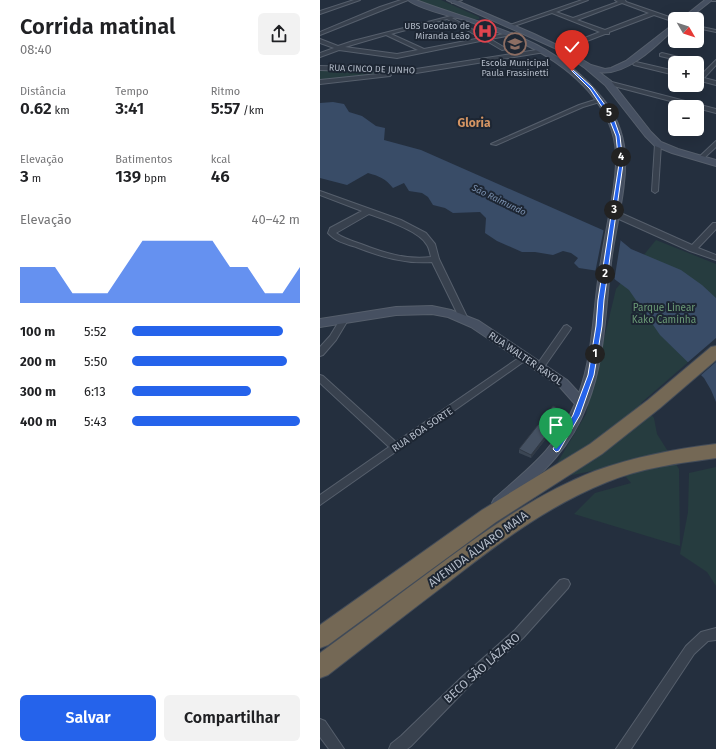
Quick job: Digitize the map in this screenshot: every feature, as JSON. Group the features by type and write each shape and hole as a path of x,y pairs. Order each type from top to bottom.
{"highway":[{"name":"AVENIDA ÁLVARO MAIA","path":"320,638 489,516 596,449 654,404 716,351"},
{"name":"AVENIDA ÁLVARO MAIA","path":"320,667 492,537 519,518 575,487 641,464 676,456 716,451"}],"street":[{"path":"320,13 358,0"},
{"path":"320,34 382,8 406,0"},
{"name":"AVENIDA ÁLVARO MAIA","path":"411,0 451,17 487,25 510,34 564,64 591,88 601,100 615,126 621,153 620,181 601,300 596,347 582,404 566,434 550,457 494,508 489,516"},
{"path":"512,25 586,0"},
{"path":"572,20 620,1 628,0"},
{"path":"694,12 710,0"},
{"path":"455,1 483,15 512,25 561,49 588,66 608,83 648,134 658,144 675,151 716,163"},
{"path":"620,1 668,18"},
{"path":"553,12 607,32"},
{"path":"561,49 654,13"},
{"path":"472,21 484,19 483,15"},
{"path":"320,55 338,48 451,17 504,49"},
{"path":"487,25 489,21 500,21"},
{"path":"704,29 716,32"},
{"path":"588,66 602,70 614,70 668,31"},
{"path":"387,34 422,51"},
{"path":"320,41 338,48 398,56 510,34"},
{"name":"RUA CINCO DE JUNHO","path":"320,68 416,71 543,52"},
{"path":"662,55 668,56"},
{"path":"704,75 714,67 716,62"},
{"path":"636,64 668,71"},
{"path":"704,65 714,67"},
{"path":"320,82 348,80 416,71"},
{"path":"576,75 609,92 632,114"},
{"path":"704,80 716,84"},
{"path":"608,83 716,111"},
{"path":"494,144 581,106 601,100"},
{"path":"700,159 716,143"},
{"path":"655,191 658,144"},
{"path":"320,193 398,222 423,235 431,244 435,259 464,319"},
{"path":"368,211 333,230 334,235 374,252 399,260 418,262 435,259"},
{"path":"614,213 716,258"},
{"path":"693,249 716,225"},
{"name":"RUA WALTER RAYOL","path":"320,324 396,311 442,311 464,319 484,330 523,358 563,383 582,404"},
{"path":"320,353 334,336 344,320"},
{"path":"540,368 567,328"},
{"name":"RUA BOA SORTE","path":"320,501 523,358"},
{"path":"320,378 395,447"},
{"path":"563,383 575,388 587,388"},
{"name":"BECO SÃO LÁZARO","path":"396,749 406,741 466,681 520,634 564,584"},
{"path":"623,749 690,650 705,636 716,634"},
{"path":"320,726 337,749"}],"green space":[{"path":"413,0 441,0 479,17 479,19 471,20"},
{"path":"320,69 393,72 348,79 320,80"},
{"name":"Parque Linear Kako Caminha","path":"656,240 716,264 716,338 641,403 654,418 657,434 679,469 680,546 574,514 595,493 631,483 617,466 562,477 556,465 586,414 616,289"},
{"path":"716,467 716,586 707,572 680,554 688,512 689,473"}],"water":[{"name":"São Raimundo","path":"333,102 344,104 349,112 362,116 376,126 385,128 384,140 421,150 614,235 631,249 681,270 702,285 716,298 716,402 704,378 660,335 629,290 605,272 579,268 574,263 578,258 571,253 563,251 553,255 535,252 522,252 497,241 485,233 486,218 480,212 453,213 445,208 433,205 428,197 422,193 409,191 404,183 393,188 382,178 368,173 347,185 320,178 320,103"}],"pier":[{"path":"604,228 615,233 621,238 614,282 604,274 595,273"},
{"path":"716,338 716,362 700,376 687,363"}],"building":[{"path":"553,406 565,411 531,455 519,449"}],"place":[{"name":"UBS Deodato de Miranda Leão","path":"485,31"},
{"name":"Escola Municipal Paula Frassinetti","path":"515,44"}],"district":[{"name":"Gloria","path":"474,123"}],"route":[{"path":"556,449 577,415 591,375 612,225 620,181 621,164 618,136 610,116 603,103 591,88 572,71"}]}
